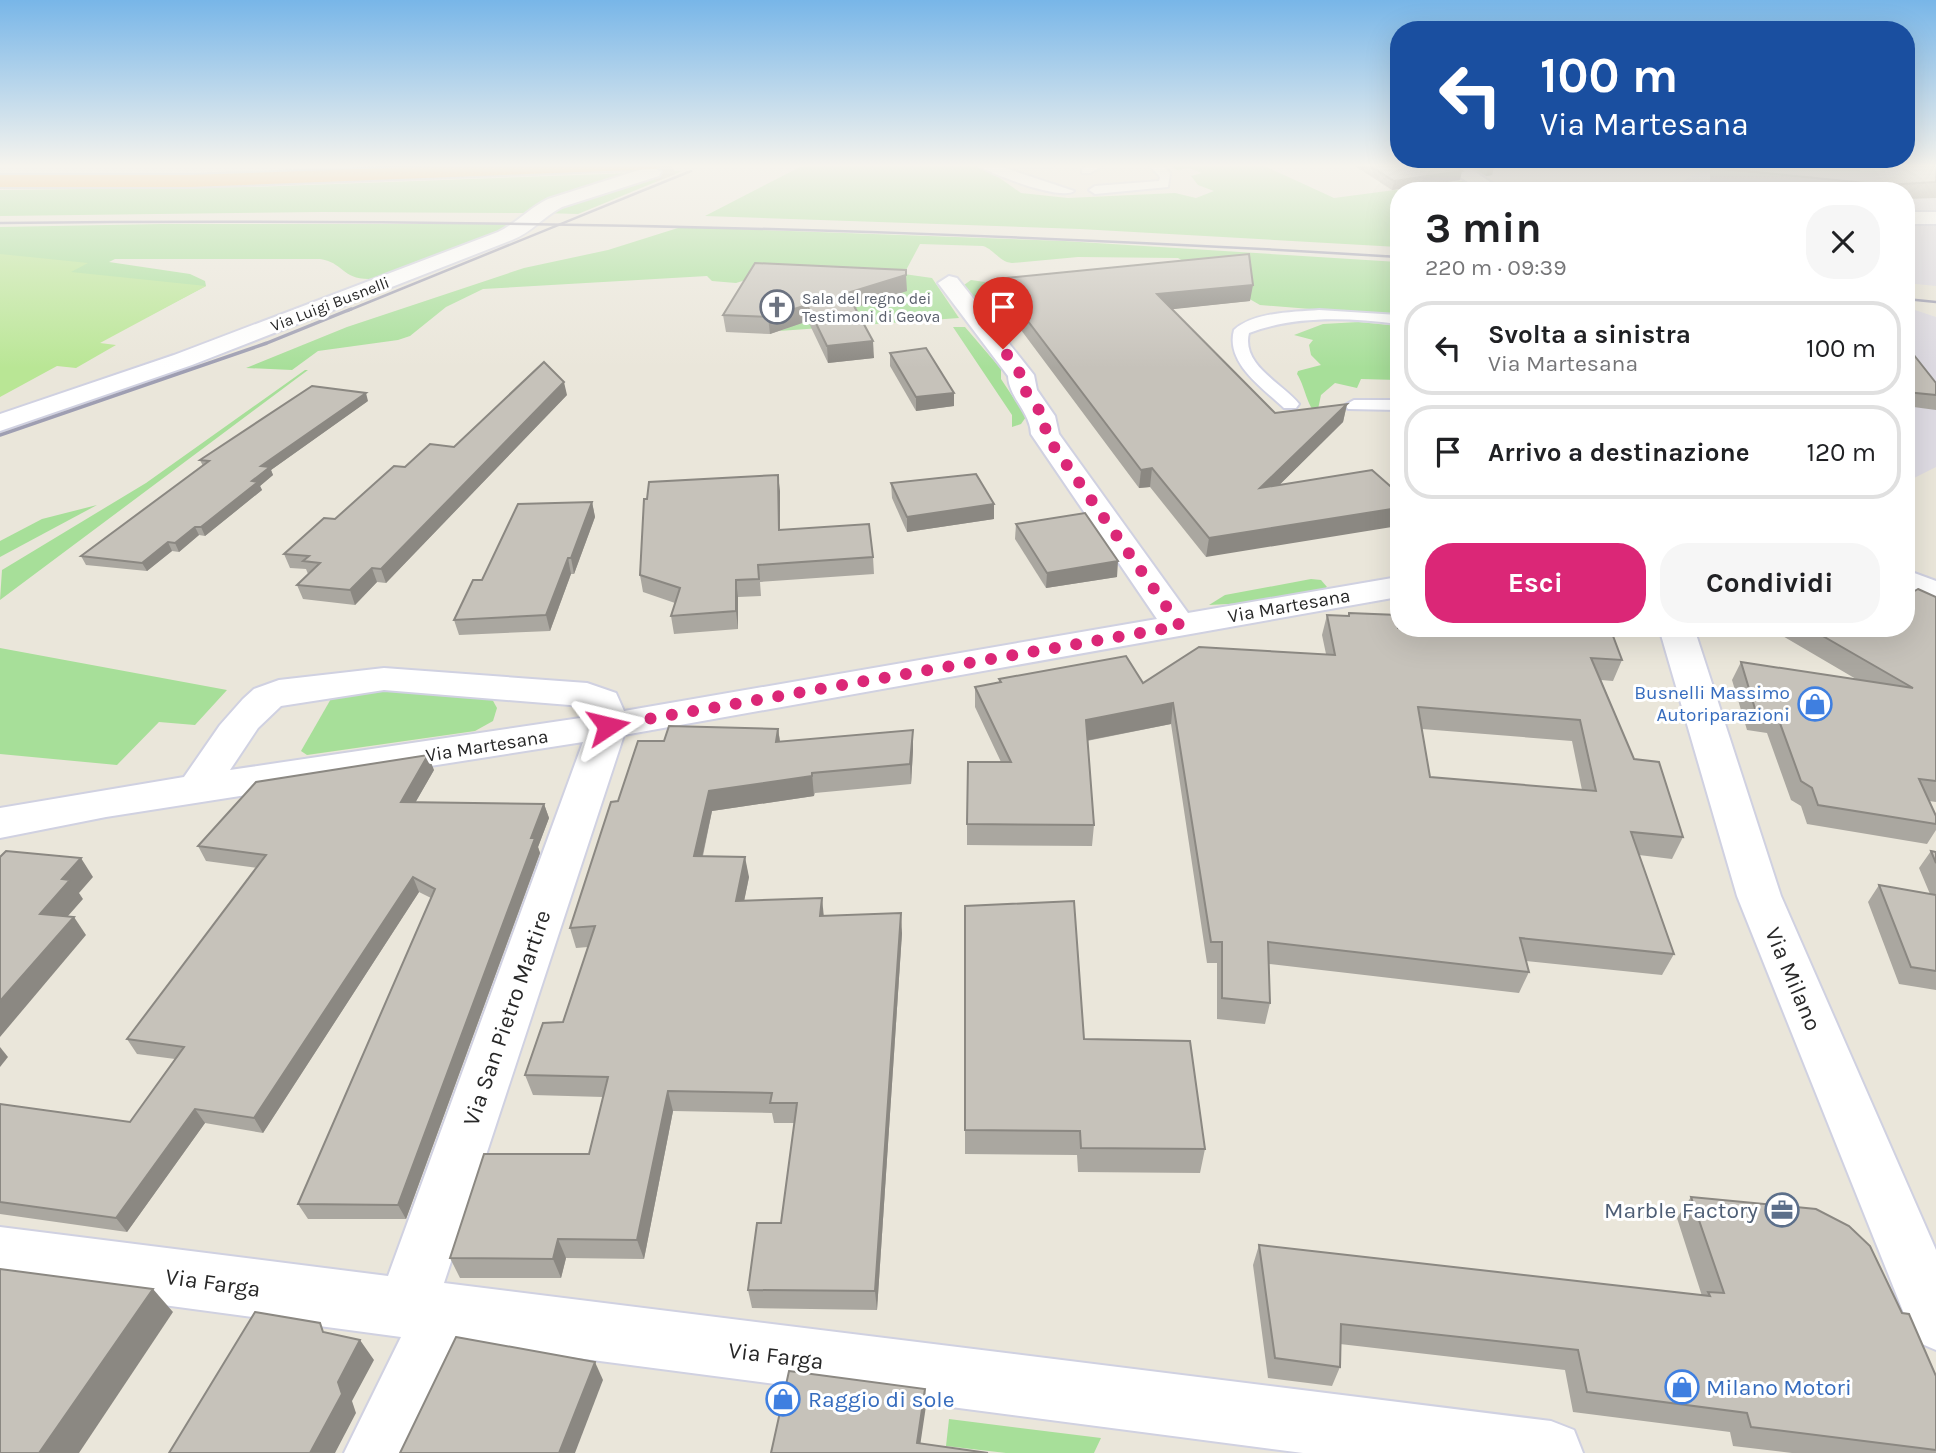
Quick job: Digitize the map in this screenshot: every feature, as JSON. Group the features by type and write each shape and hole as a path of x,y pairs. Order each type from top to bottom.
{"street":[{"name":"Via Luigi Busnelli","path":"0,423 183,360 516,232"},
{"path":"949,283 979,325 1003,349 1021,375 1020,383 1046,420 1045,434 1180,626"},
{"path":"1915,584 1936,594"},
{"name":"Via Martesana","path":"0,823 198,788 608,726 1390,588"},
{"name":"Via Milano","path":"1679,637 1759,897 1936,1320"},
{"path":"198,788 256,707 270,695 279,692 384,679 587,695 603,701 608,726"},
{"name":"Via San Pietro Martire","path":"376,1453 425,1311 608,726"},
{"name":"Via Farga","path":"0,1255 1551,1453"}],"lane":[{"path":"1290,404 1244,357 1239,347 1242,330 1277,319 1306,316 1390,319"},
{"path":"1354,405 1390,405"}],"shaded area":[{"path":"1915,232 1936,232 1936,286 1915,284"},
{"path":"1915,310 1936,317 1936,467 1915,478"}],"green space":[{"path":"0,232 501,232 371,279 354,277 334,264 320,259 115,259 109,262 190,274 205,281 206,286 147,317 0,262"},
{"path":"666,232 812,232 1064,241 1390,261 1390,315 1260,305 1178,258 1078,257 1012,263 983,246 920,244 904,274 932,278 959,318 779,331 787,328 762,275 736,283 712,281 707,276 483,289 446,307 410,336 398,340 318,351 292,370 246,368 347,327 524,268 608,250"},
{"path":"1130,232 1390,232 1390,247"},
{"path":"0,254 88,263 71,272 206,286 100,343 116,345 76,368 57,366 0,397"},
{"path":"971,280 985,282 1013,320 987,318 964,285"},
{"path":"1359,322 1390,325 1390,380 1361,379 1357,388 1335,383 1321,395 1317,414 1297,374 1298,371 1321,365 1311,355 1309,345 1313,340 1294,335 1323,324"},
{"path":"953,327 965,327 1001,369 1001,379 1026,417 1021,424 1012,427 1012,415"},
{"path":"308,370 0,600 2,570 146,483"},
{"path":"97,505 0,557 0,541 42,519"},
{"path":"1311,579 1321,580 1327,587 1323,590 1246,603 1209,605 1225,595"},
{"path":"0,648 227,690 195,725 159,722 117,765 0,754"},
{"path":"366,687 482,697 492,699 497,708 493,721 475,731 307,755 301,751 332,697"},
{"path":"949,1419 1101,1438 1094,1453 1006,1453 946,1446"}],"building":[{"path":"1249,254 1253,285 1157,294 1275,413 1347,404 1260,488 1372,470 1390,486 1390,509 1209,538 1152,468 1141,470 996,279"},
{"path":"755,263 906,270 906,275 847,293 873,341 827,346 807,305 768,317 723,315"},
{"path":"926,348 954,393 916,397 890,353"},
{"path":"1915,356 1936,383 1936,395 1915,393"},
{"path":"544,362 564,382 381,569 372,568 350,590 297,585 320,563 303,561 309,556 284,554 324,518 335,519 394,466 405,467 430,444 454,447"},
{"path":"312,386 366,393 261,466 270,467 252,481 258,482 201,527 195,527 175,543 168,542 142,563 81,556 209,461 200,460"},
{"path":"976,474 994,504 907,517 891,483"},
{"path":"778,475 779,530 869,524 873,557 758,565 759,579 736,580 736,611 671,616 680,588 640,575 644,499 647,499 649,482"},
{"path":"592,502 546,615 454,620 473,580 482,580 518,504"},
{"path":"1085,513 1118,561 1047,573 1016,524"},
{"path":"1918,589 1936,597 1936,781 1919,779 1936,816 1936,824 1818,805 1812,788 1801,781 1777,715 1756,712 1741,662 1913,688 1825,637 1915,637 1915,591"},
{"path":"1327,615 1390,615 1390,637 1613,637 1622,660 1591,658 1634,759 1659,762 1683,837 1631,832 1674,954 1520,938 1529,972 1268,942 1270,1003 1222,998 1222,942 1211,942 1173,703 1086,720 1094,825 967,824 968,762 1011,762 975,687 1001,682 999,679 1126,656 1143,683 1199,647 1335,655","holes":["1418,707 1580,720 1596,791 1430,777"]},
{"path":"669,726 778,729 776,742 913,730 910,764 812,773 812,776 709,791 694,856 745,857 736,901 822,898 820,916 901,913 875,1291 748,1290 757,1223 781,1223 797,1103 770,1103 772,1093 668,1091 637,1240 558,1239 553,1259 450,1258 484,1154 589,1154 608,1077 525,1075 543,1023 563,1022 595,926 570,928 611,802 618,801 638,741 664,741"},
{"path":"428,755 401,802 544,804 531,838 535,838 398,1205 298,1204 435,889 413,877 254,1118 195,1109 116,1218 0,1202 0,1104 130,1122 184,1047 127,1039 266,855 198,846 256,782"},
{"path":"6,851 81,858 62,879 70,880 40,914 74,917 0,1001 0,857"},
{"path":"1879,885 1936,895 1936,971 1911,967"},
{"path":"1074,901 1084,1039 1190,1041 1205,1149 1081,1148 1080,1131 965,1130 965,906"},
{"path":"1691,1197 1816,1209 1849,1226 1870,1246 1902,1313 1909,1314 1936,1376 1936,1450 1751,1427 1747,1413 1587,1392 1578,1350 1341,1324 1340,1367 1275,1358 1259,1245 1710,1296 1708,1292 1724,1293"},
{"path":"0,1269 153,1289 39,1453 0,1453"},
{"path":"255,1312 320,1323 323,1332 360,1340 338,1382 342,1394 310,1453 169,1453"},
{"path":"456,1337 595,1362 559,1453 400,1453"},
{"path":"789,1371 925,1389 917,1443 988,1453 771,1453"}],"railway":[{"path":"347,311 542,232"},
{"path":"867,232 1390,257"},
{"path":"1915,300 1936,302"},
{"path":"0,435 267,343 351,309"}],"place":[{"name":"Sala del regno dei Testimoni di Geova","path":"777,307"},
{"name":"Busnelli Massimo Autoriparazioni","path":"1815,704"},
{"name":"Marble Factory","path":"1782,1210"},
{"name":"Milano Motori","path":"1682,1387"},
{"name":"Raggio di sole","path":"783,1399"}],"route":[{"path":"608,726 1180,626 1045,434 1046,420 1020,383 1021,375 1003,349"}]}
